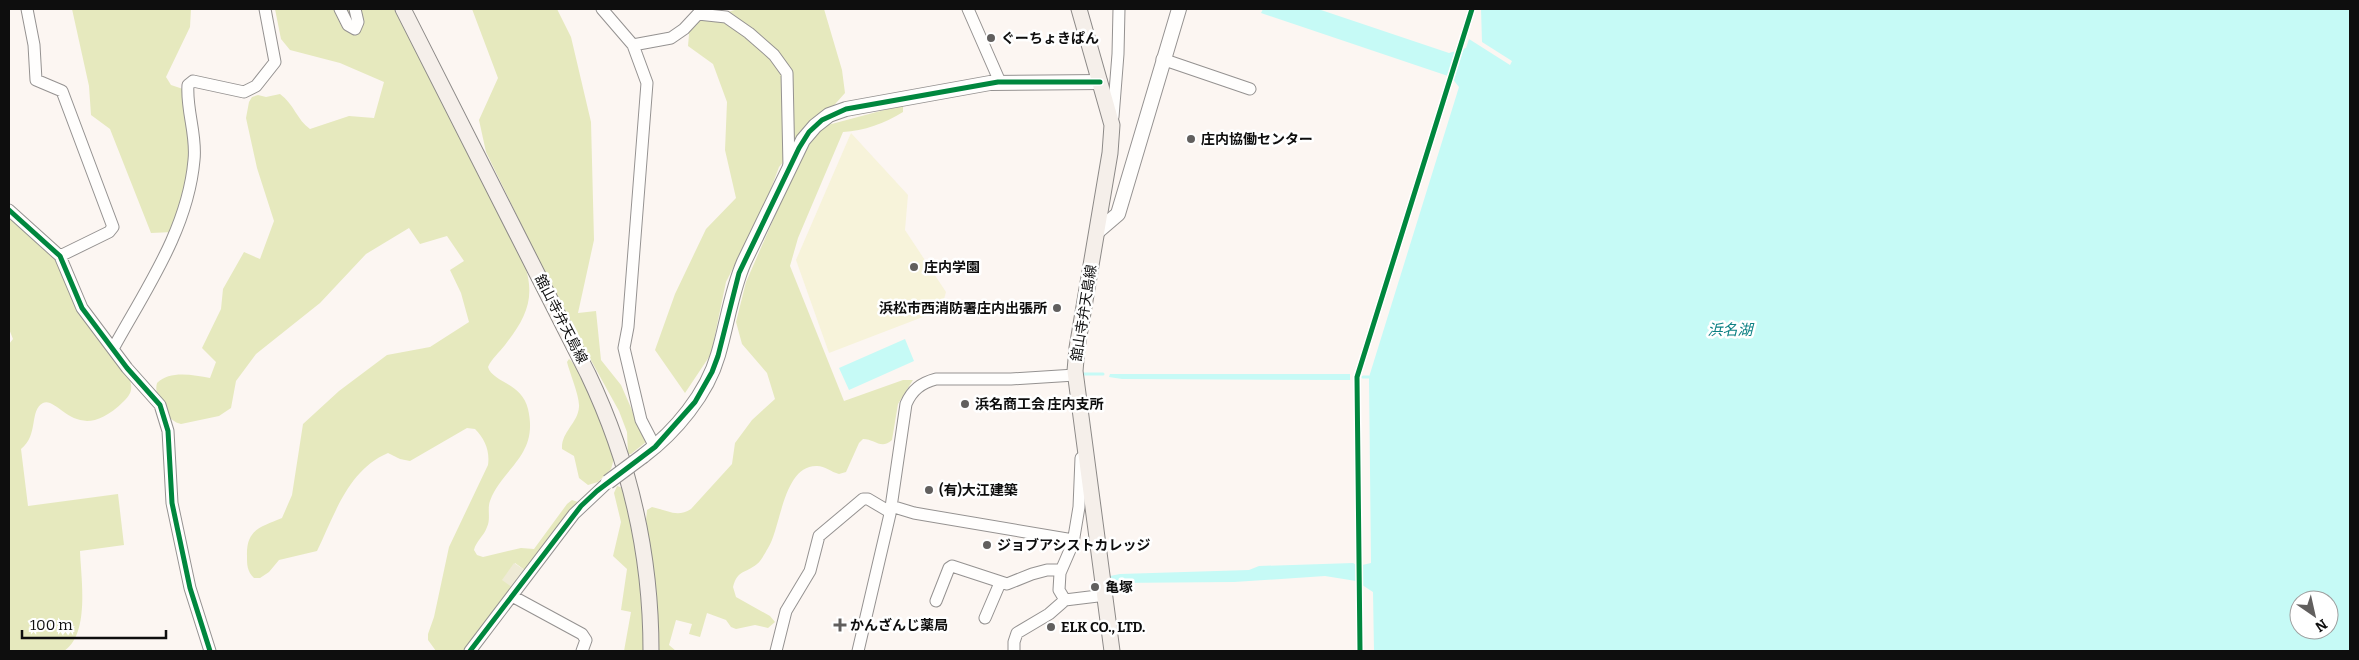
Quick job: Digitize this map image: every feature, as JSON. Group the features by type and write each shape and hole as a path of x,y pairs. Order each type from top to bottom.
{"main road":[{"name":"舘山寺弁天島線","path":"403,9 610,421 629,478 643,544 650,603 652,651"},
{"name":"舘山寺弁天島線","path":"1079,9 1112,125 1110,153 1076,348 1075,375 1085,444 1086,492 1106,595 1112,651"}],"street":[{"path":"27,9 34,45 36,80 62,90 114,227 109,232 60,256"},
{"path":"114,348 179,225 194,160 187,101 188,85 193,81 244,92 256,86 275,62 265,9"},
{"path":"340,9 348,25 355,29 358,22 355,9"},
{"path":"602,9 633,45 645,74 647,94 628,327 624,348 641,420 655,446"},
{"path":"968,9 1000,82"},
{"path":"1112,125 1118,54 1119,9"},
{"path":"1097,232 1118,214 1162,59 1179,9"},
{"path":"633,45 671,38 684,29 698,11 726,17 749,33 774,55 787,73 789,168"},
{"path":"1162,59 1250,89"},
{"path":"470,651 574,514 608,482 655,446 695,402 712,372 739,272 789,168 809,132 822,120 837,111 1000,82 1100,82"},
{"path":"9,210 60,256 82,308 114,348 127,368 156,400 162,412 168,432 172,503 190,588 210,651"},
{"path":"858,651 890,510 906,404 909,397 920,385 936,379 1011,379 1075,375"},
{"path":"1065,600 1059,590 1061,570 1073,540 1086,492"},
{"path":"776,651 786,611 810,571 822,532 863,499 868,499 890,510 1073,540"},
{"path":"936,601 949,568 952,566 1000,583 1011,584 1032,574 1047,570 1061,570"},
{"path":"985,618 1000,583"},
{"path":"1014,651 1017,633 1049,614 1065,600 1106,595"},
{"path":"512,596 582,634 586,640 582,651"}],"green space":[{"path":"72,9 191,9 190,27 166,77 171,85 183,89 191,160 173,232 151,233 110,129 91,115 89,86"},
{"path":"275,9 394,9 525,266 529,289 527,308 518,326 488,367 495,376 514,388 525,400 530,425 529,438 518,460 496,489 490,501 488,524 474,550 477,555 483,557 521,548 534,549 567,504 572,500 578,502 526,571 515,563 513,588 463,651 436,651 428,640 428,634 434,617 449,547 488,465 486,446 482,437 475,429 467,428 410,461 400,459 388,453 374,461 363,470 344,494 317,551 279,560 269,572 260,578 254,578 247,562 247,547 252,534 261,527 282,518 292,495 303,424 339,391 387,355 430,347 469,322 461,293 450,270 464,261 447,236 420,244 409,228 366,254 320,303 256,354 236,381 231,408 219,416 181,424 166,414 157,395 157,383 168,376 182,374 210,378 216,362 202,348 221,309 223,289 244,252 260,259 274,221 257,168 246,118 249,102 252,97 280,94 289,102 310,129 349,116 374,118 384,82 340,63 290,50 281,39"},
{"path":"472,9 557,9 571,37 591,122 594,240 578,313 596,311 601,360 621,385 646,442 631,454 628,454 627,432 619,411 561,306 486,152 479,120 498,78"},
{"path":"738,9 824,9 842,70 845,93 779,167 765,205 726,282 711,354 685,393 655,350 675,294 706,229 736,198 725,150 727,102 713,64 688,46 690,23"},
{"path":"903,105 903,112 889,120 874,126 843,132 798,238 790,266 844,401 903,380 913,380 898,404 892,440 881,444 863,439 859,443 846,472 839,474 817,466 806,468 790,486 772,539 763,557 753,567 737,577 733,587 736,597 770,616 775,622 768,628 755,625 736,629 731,627 726,620 707,613 700,637 689,634 692,624 676,620 669,645 676,651 659,651 656,587 646,520 647,510 652,507 681,513 691,509 732,464 735,443 752,420 775,399 767,373 742,344 736,322 746,282 809,138 824,126"},
{"path":"9,214 52,253 129,377 131,384 130,393 124,401 108,414 94,420 82,420 72,417 56,406 43,403 36,411 30,437 21,449 28,506 118,494 124,545 80,551 81,619 78,632 72,643 64,651 9,651 9,344 13,339 9,329"},
{"path":"569,359 580,374 613,453 611,469 598,482 588,485 579,478 574,456 562,449 564,438 576,418 579,407 567,362"},
{"path":"617,486 623,488 635,549 642,610 644,651 624,651 631,612 621,610 627,569 613,556 621,522 614,493"}],"shaded area":[{"path":"851,133 908,195 905,230 946,292 941,310 829,353 796,260"},
{"path":"514,563 526,571 513,588 502,580"}],"water":[{"name":"浜名湖","path":"1263,9 1318,9 1449,53 1466,48 1469,39 1510,65 1512,61 1482,42 1481,9 2350,9 2350,651 1374,651 1373,592 1356,581 1325,576 1234,582 1111,583 1110,576 1120,574 1249,570 1259,566 1353,563 1358,566 1371,563 1369,377 1459,87 1451,77 1261,13"},
{"path":"905,339 914,361 849,390 839,368"},
{"path":"1110,374 1350,374 1350,380 1122,379 1109,377"}],"waterway":[{"path":"1083,374 1103,374"},
{"path":"1363,377 1369,377"}],"cycle path":[{"path":"1360,651 1357,377 1472,9"},
{"path":"470,651 581,506 597,491 655,447 695,402 712,372 718,356 739,273 799,148 809,132 822,120 846,109 998,82 1100,82"},
{"path":"9,210 60,256 82,308 127,368 160,405 168,431 172,503 190,588 210,651"}],"place":[{"name":"ぐーちょきぱん","path":"991,38"},
{"name":"庄内協働センター","path":"1191,139"},
{"name":"庄内学園","path":"914,267"},
{"name":"浜松市西消防署庄内出張所","path":"1057,308"},
{"name":"浜名商工会 庄内支所","path":"965,404"},
{"name":"(有)大江建築","path":"929,490"},
{"name":"ジョブアシストカレッジ","path":"987,545"},
{"name":"亀塚","path":"1095,587"},
{"name":"かんざんじ薬局","path":"840,625"},
{"name":"ELK CO., LTD.","path":"1051,627"}]}
